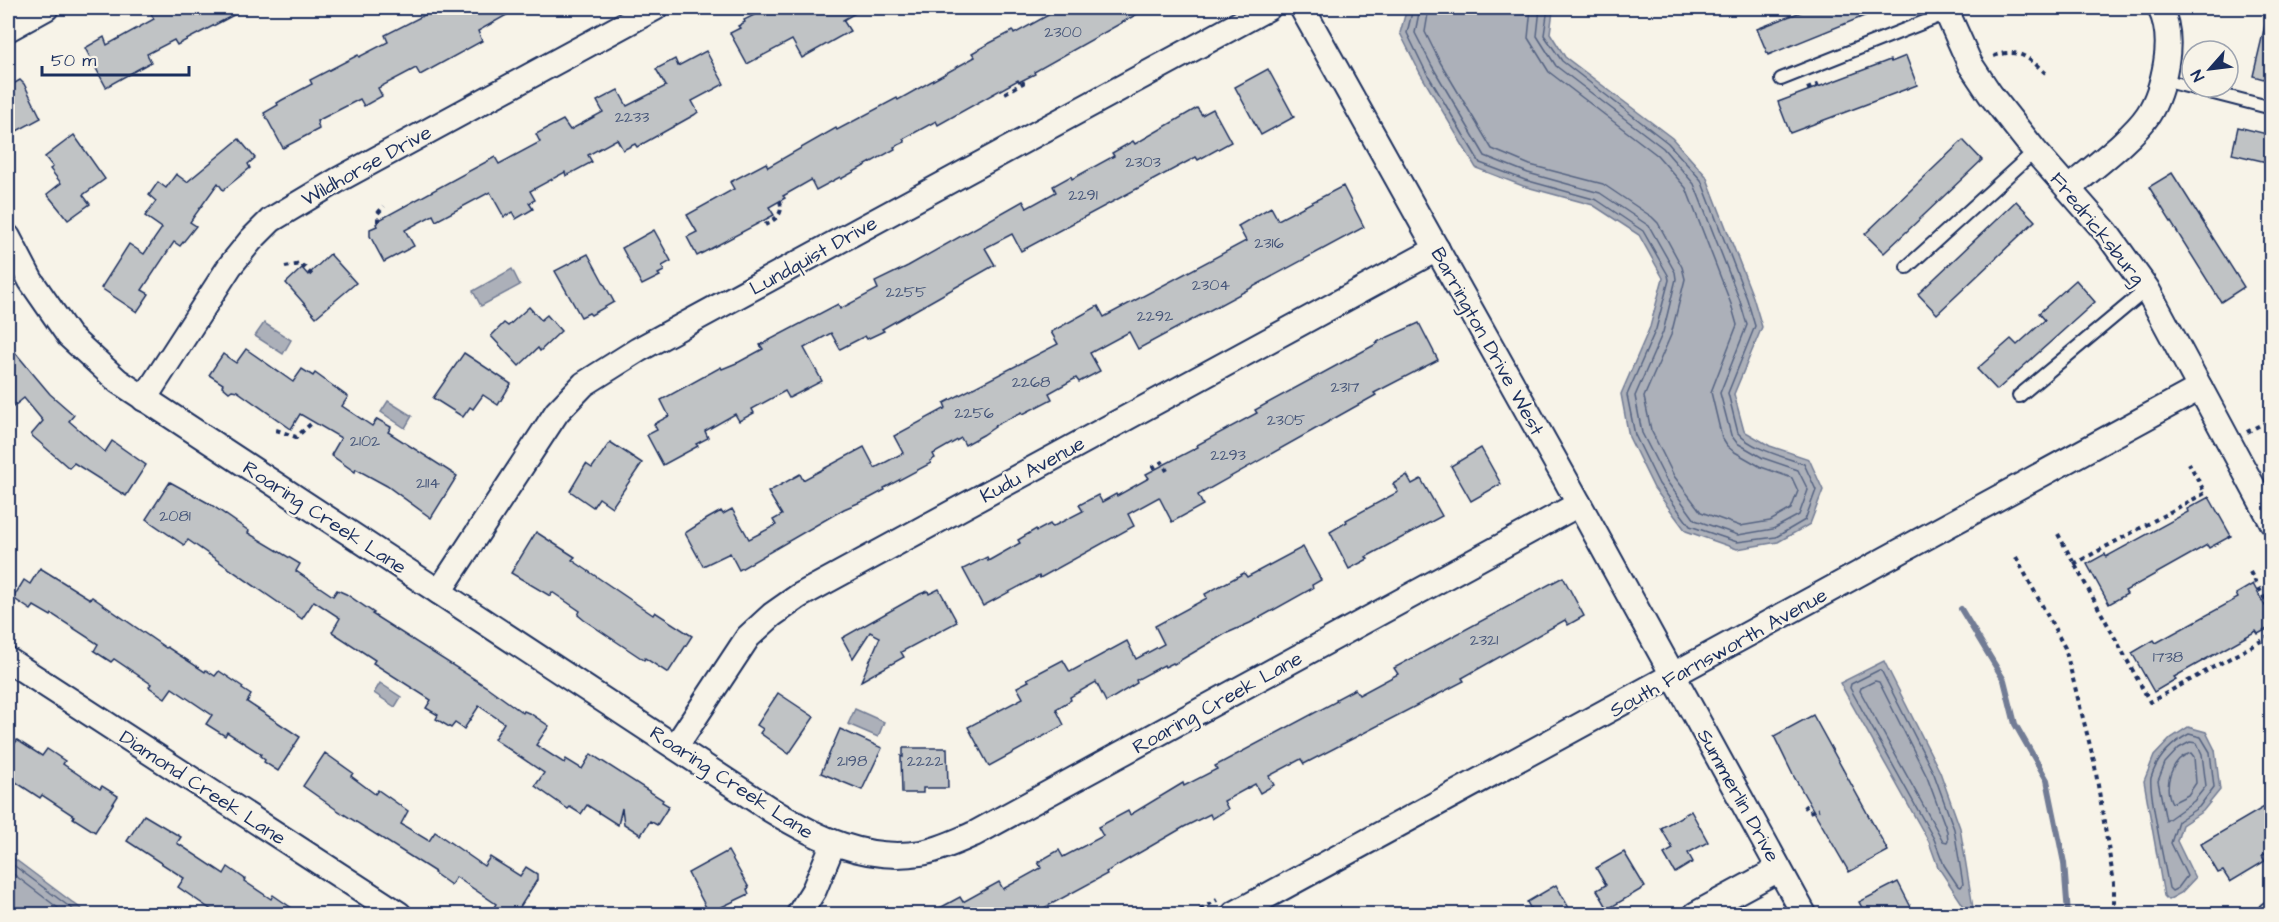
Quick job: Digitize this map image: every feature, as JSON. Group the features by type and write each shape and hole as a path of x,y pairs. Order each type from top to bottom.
{"street":[{"path":"8,29 46,8"},
{"name":"Wildhorse Drive","path":"144,399 230,266 271,220 338,180 655,8"},
{"name":"Lundquist Drive","path":"439,592 556,412 584,384 648,345 1268,8"},
{"name":"Barrington Drive West","path":"1302,8 1674,676"},
{"path":"2069,189 2148,116 2163,80 2168,51 2160,8"},
{"name":"Fredricksburg","path":"1946,10 1970,64 1996,101 2035,151 2106,232 2147,289 2271,522"},
{"name":"Roaring Creek Lane","path":"8,237 37,290 69,336 110,374 144,399 806,832 833,844 858,850 892,854 921,853 946,846 974,834 1579,504"},
{"name":"Kudu Avenue","path":"676,746 748,637 772,615 799,596 1437,249"},
{"name":"South Farnsworth Avenue","path":"1234,915 2200,388"},
{"name":"Diamond Creek Lane","path":"8,660 399,915"},
{"name":"Summerlin Drive","path":"1674,676 1804,915"},
{"path":"799,915 814,890 833,844"},
{"path":"1696,915 1779,869"}],"lane":[{"path":"1781,79 1946,10"},
{"path":"2163,80 2271,108"},
{"path":"1907,267 2035,151"},
{"path":"2019,396 2147,289"}],"path":[{"path":"1994,56 2016,52 2027,57 2049,76"},
{"path":"1005,93 1023,83 1022,80"},
{"path":"1807,89 1819,84"},
{"path":"765,225 775,220 780,214 782,209 780,201"},
{"path":"378,222 378,213 384,206"},
{"path":"285,267 301,264 312,275"},
{"path":"2241,435 2271,419"},
{"path":"276,430 296,437 313,422"},
{"path":"1152,468 1162,462 1167,471"},
{"path":"2074,564 2205,493 2189,463"},
{"path":"2058,534 2150,702 2271,635"},
{"path":"2016,557 2065,648 2094,761 2114,883 2114,915"},
{"path":"2250,572 2271,612"},
{"path":"1804,805 1812,813 1819,809"}],"water":[{"path":"1407,8 1556,8 1553,11 1550,33 1565,57 1672,138 1706,176 1753,297 1762,327 1734,394 1744,431 1770,446 1809,459 1823,490 1810,524 1778,542 1737,549 1686,531 1654,488 1629,437 1621,394 1650,327 1663,278 1639,235 1593,205 1523,186 1476,168 1420,73 1400,33"},
{"path":"512,269 520,285 481,306 473,291"},
{"path":"264,323 291,340 283,354 255,336"},
{"path":"388,401 412,416 405,428 381,412"},
{"path":"1884,661 1940,772 1960,828 1974,914 1969,914 1938,867 1929,842 1840,683"},
{"path":"380,683 401,697 395,707 374,693"},
{"path":"855,709 884,722 878,737 848,724"},
{"path":"2188,727 2206,732 2215,750 2220,790 2203,811 2182,825 2177,841 2195,878 2181,893 2168,900 2164,896 2144,781 2154,756 2171,738"},
{"path":"8,854 88,914 8,914"}],"building":[{"path":"148,8 247,8 177,45 174,40 147,54 151,62 106,87 85,48 104,37 107,45 154,19"},
{"path":"438,8 519,8 478,31 482,41 420,75 416,68 378,88 382,96 364,106 360,99 317,121 319,129 283,148 264,113 278,105 277,103 312,84 310,80 388,42 385,35"},
{"path":"768,8 864,8 843,20 850,31 802,58 792,40 747,64 730,33 740,28 738,26 745,22 744,20"},
{"path":"1061,8 1148,8 1034,72 1035,74 1019,82 1018,80 938,125 936,121 903,139 905,142 894,147 895,149 841,179 840,177 816,190 811,180 769,207 774,215 697,256 687,237 697,232 687,215 734,189 730,182 766,163 768,167 836,128 837,130 897,98 898,100 975,57 972,53 1013,31 1014,34"},
{"path":"1811,8 1884,8 1768,55 1757,29"},
{"path":"2265,25 2271,26 2271,81 2253,76"},
{"path":"706,51 724,84 692,101 698,112 694,115 637,147 635,144 623,150 617,139 588,155 592,162 566,176 565,172 530,191 535,200 529,203 533,209 516,219 512,212 504,217 490,192 436,221 433,215 405,230 414,246 384,262 370,236 370,229 377,226 376,224 381,219 495,157 499,164 540,142 536,134 563,120 570,130 603,112 597,101 618,90 627,106 666,86 656,69 675,59 678,66"},
{"path":"1906,56 1917,85 1790,133 1778,102"},
{"path":"1268,69 1294,117 1261,135 1235,87"},
{"path":"20,80 41,118 15,132 8,117 8,87"},
{"path":"1197,108 1202,115 1213,109 1231,142 1198,160 1196,157 1021,251 1012,234 985,248 995,265 882,329 884,331 867,339 865,336 840,349 831,333 804,348 822,381 789,398 785,391 752,409 754,413 739,421 735,414 705,431 708,438 696,444 698,446 663,465 647,435 657,430 654,424 669,416 661,400 721,367 722,369 739,362 763,349 760,345 838,304 840,309 878,289 875,282 908,266 1023,201 1027,208 1056,192 1053,186 1071,176 1072,179 1114,156 1112,153 1133,141 1135,144"},
{"path":"2238,127 2271,135 2271,163 2232,154"},
{"path":"74,135 105,179 83,195 90,204 68,220 47,194 61,183 50,169 53,167 45,157"},
{"path":"239,139 255,158 248,164 250,168 223,190 218,183 190,222 196,226 180,246 174,242 142,290 149,294 137,312 101,288 129,244 144,254 162,228 145,216 156,201 149,195 158,182 166,188 176,174 187,182"},
{"path":"1963,140 1982,160 1884,253 1865,234"},
{"path":"2172,173 2244,287 2221,302 2149,187"},
{"path":"1343,186 1364,227 1138,349 1129,332 1090,353 1100,371 1079,382 1076,378 1049,393 1052,399 994,426 965,445 961,438 933,454 935,458 930,461 931,463 870,498 844,509 739,570 730,553 703,566 685,533 707,519 721,511 723,514 732,509 749,539 776,525 773,520 782,515 768,492 800,474 803,480 864,447 875,468 903,453 894,436 946,408 944,403 1058,344 1051,332 1098,306 1104,317 1246,241 1238,226 1271,207 1278,220"},
{"path":"2016,201 2035,221 1937,314 1918,294"},
{"path":"654,230 671,261 662,266 664,271 658,274 660,276 642,285 622,248"},
{"path":"330,254 356,283 316,317 286,283 302,268 308,275"},
{"path":"588,254 614,302 591,315 589,313 581,317 555,271"},
{"path":"2076,280 2095,302 1997,390 1977,369 2011,339 2017,345 2045,320 2039,313"},
{"path":"529,307 541,320 547,315 561,331 540,351 538,348 519,366 491,336 504,323 508,326"},
{"path":"1419,323 1438,360 1374,393 1376,395 1198,495 1203,505 1172,522 1159,497 1128,514 1134,526 1040,578 1039,576 983,606 963,569 987,557 988,561 1020,543 1018,540 1036,529 1037,531 1050,524 1052,527 1083,511 1079,505 1098,495 1102,502 1116,494 1117,496 1149,478 1146,474 1257,413 1255,410 1377,342"},
{"path":"8,344 50,394 74,415 69,421 105,452 112,441 146,465 126,496 74,463 69,468 31,435 43,421 24,398 8,411"},
{"path":"246,349 293,382 302,369 313,376 315,373 348,397 342,406 372,426 377,419 391,427 388,432 457,476 431,518 387,486 356,469 355,472 331,455 341,438 300,414 291,429 237,391 229,392 222,386 223,384 209,375 223,354 236,363"},
{"path":"464,353 511,384 498,405 483,395 473,409 470,407 463,417 433,398"},
{"path":"610,442 642,463 612,507 599,498 593,507 570,491 586,464 592,468"},
{"path":"1481,448 1501,484 1471,501 1451,466"},
{"path":"1407,475 1412,484 1421,479 1442,516 1366,557 1368,559 1349,569 1330,532 1347,522 1346,520 1398,492 1393,484"},
{"path":"170,482 210,504 249,531 248,533 300,564 296,571 333,596 337,590 346,594 374,613 372,614 487,687 523,713 524,711 531,714 549,726 536,745 564,763 566,759 582,769 591,754 663,800 662,802 669,806 657,825 650,821 641,835 624,824 622,808 618,825 587,805 581,814 570,807 568,809 535,786 544,773 494,739 504,723 479,706 464,729 455,723 451,728 436,719 438,715 426,708 431,700 373,663 375,660 332,632 340,618 314,601 302,619 188,540 184,545 146,519"},
{"path":"2209,497 2231,536 2209,548 2207,545 2125,591 2127,594 2109,604 2087,564 2105,554 2106,557 2188,512 2187,509"},
{"path":"536,532 575,557 572,560 653,615 655,612 692,636 668,673 645,658 644,660 584,620 578,615 580,611 552,592 550,596 511,573"},
{"path":"1303,547 1321,580 1312,585 1313,588 1250,623 1225,634 1174,664 1165,667 1164,665 1136,680 1137,683 1106,702 1096,682 1070,697 1071,700 1056,709 1064,725 989,766 968,727 1023,698 1017,687 1029,681 1027,679 1063,660 1070,672 1127,641 1136,659 1164,644 1155,626 1207,598 1205,594 1244,573 1247,577"},
{"path":"40,568 90,599 92,597 205,672 206,670 215,676 219,671 243,687 242,689 251,695 247,702 300,737 278,771 264,762 261,754 227,732 225,736 206,724 212,715 172,688 165,698 149,687 151,684 114,659 111,662 94,651 98,644 52,614 51,616 34,606 31,610 13,598 24,580 30,584"},
{"path":"1563,577 1584,616 1568,625 1565,620 1462,678 1464,681 1304,764 1301,759 1269,776 1274,785 1260,793 1255,784 1224,801 1228,809 1212,819 1210,814 1184,827 1106,872 1107,874 1031,915 927,915 960,897 963,902 999,882 1003,889 1041,868 1038,862 1059,850 1063,857 1103,836 1098,827 1128,811 1130,815 1183,783 1184,786 1217,769 1215,766 1337,701 1336,699 1355,689 1359,695 1398,674 1394,668"},
{"path":"2253,584 2265,606 2271,602 2271,627 2258,634 2256,631 2174,677 2176,679 2154,692 2132,653 2154,640 2156,643 2238,598 2236,594"},
{"path":"939,589 957,622 901,652 904,657 861,681 880,637 870,632 853,658 842,638 920,594 928,591 929,594"},
{"path":"778,693 814,717 789,754 760,733 763,729 757,725"},
{"path":"1813,715 1888,851 1849,872 1793,775 1774,736"},
{"path":"840,729 882,748 862,790 821,773"},
{"path":"17,740 42,756 47,749 65,761 63,764 100,789 102,786 118,796 95,832 42,795 40,798 8,777 8,754"},
{"path":"903,748 947,748 948,788 923,788 923,793 902,793 901,756 903,757"},
{"path":"325,753 353,773 351,776 375,794 378,790 408,811 401,824 429,841 435,832 484,866 490,857 520,876 526,867 537,874 537,880 515,915 489,915 496,904 456,877 451,885 435,872 303,786"},
{"path":"2271,803 2271,850 2262,856 2265,861 2230,882 2223,871 2218,873 2201,844"},
{"path":"1691,811 1708,842 1688,853 1693,862 1675,873 1664,854 1673,849 1661,828"},
{"path":"144,815 181,837 177,843 224,874 228,867 271,899 273,895 302,915 219,915 178,887 184,878 127,841"},
{"path":"728,851 749,888 747,889 749,894 709,913 688,873"},
{"path":"1624,852 1645,887 1608,909 1597,890 1606,885 1596,868"},
{"path":"1898,882 1915,915 1866,915 1859,902"},
{"path":"1556,885 1573,915 1534,915 1527,902"}],"waterway":[{"path":"1961,609 2004,680 2015,724 2047,780 2064,863 2068,914"}]}
